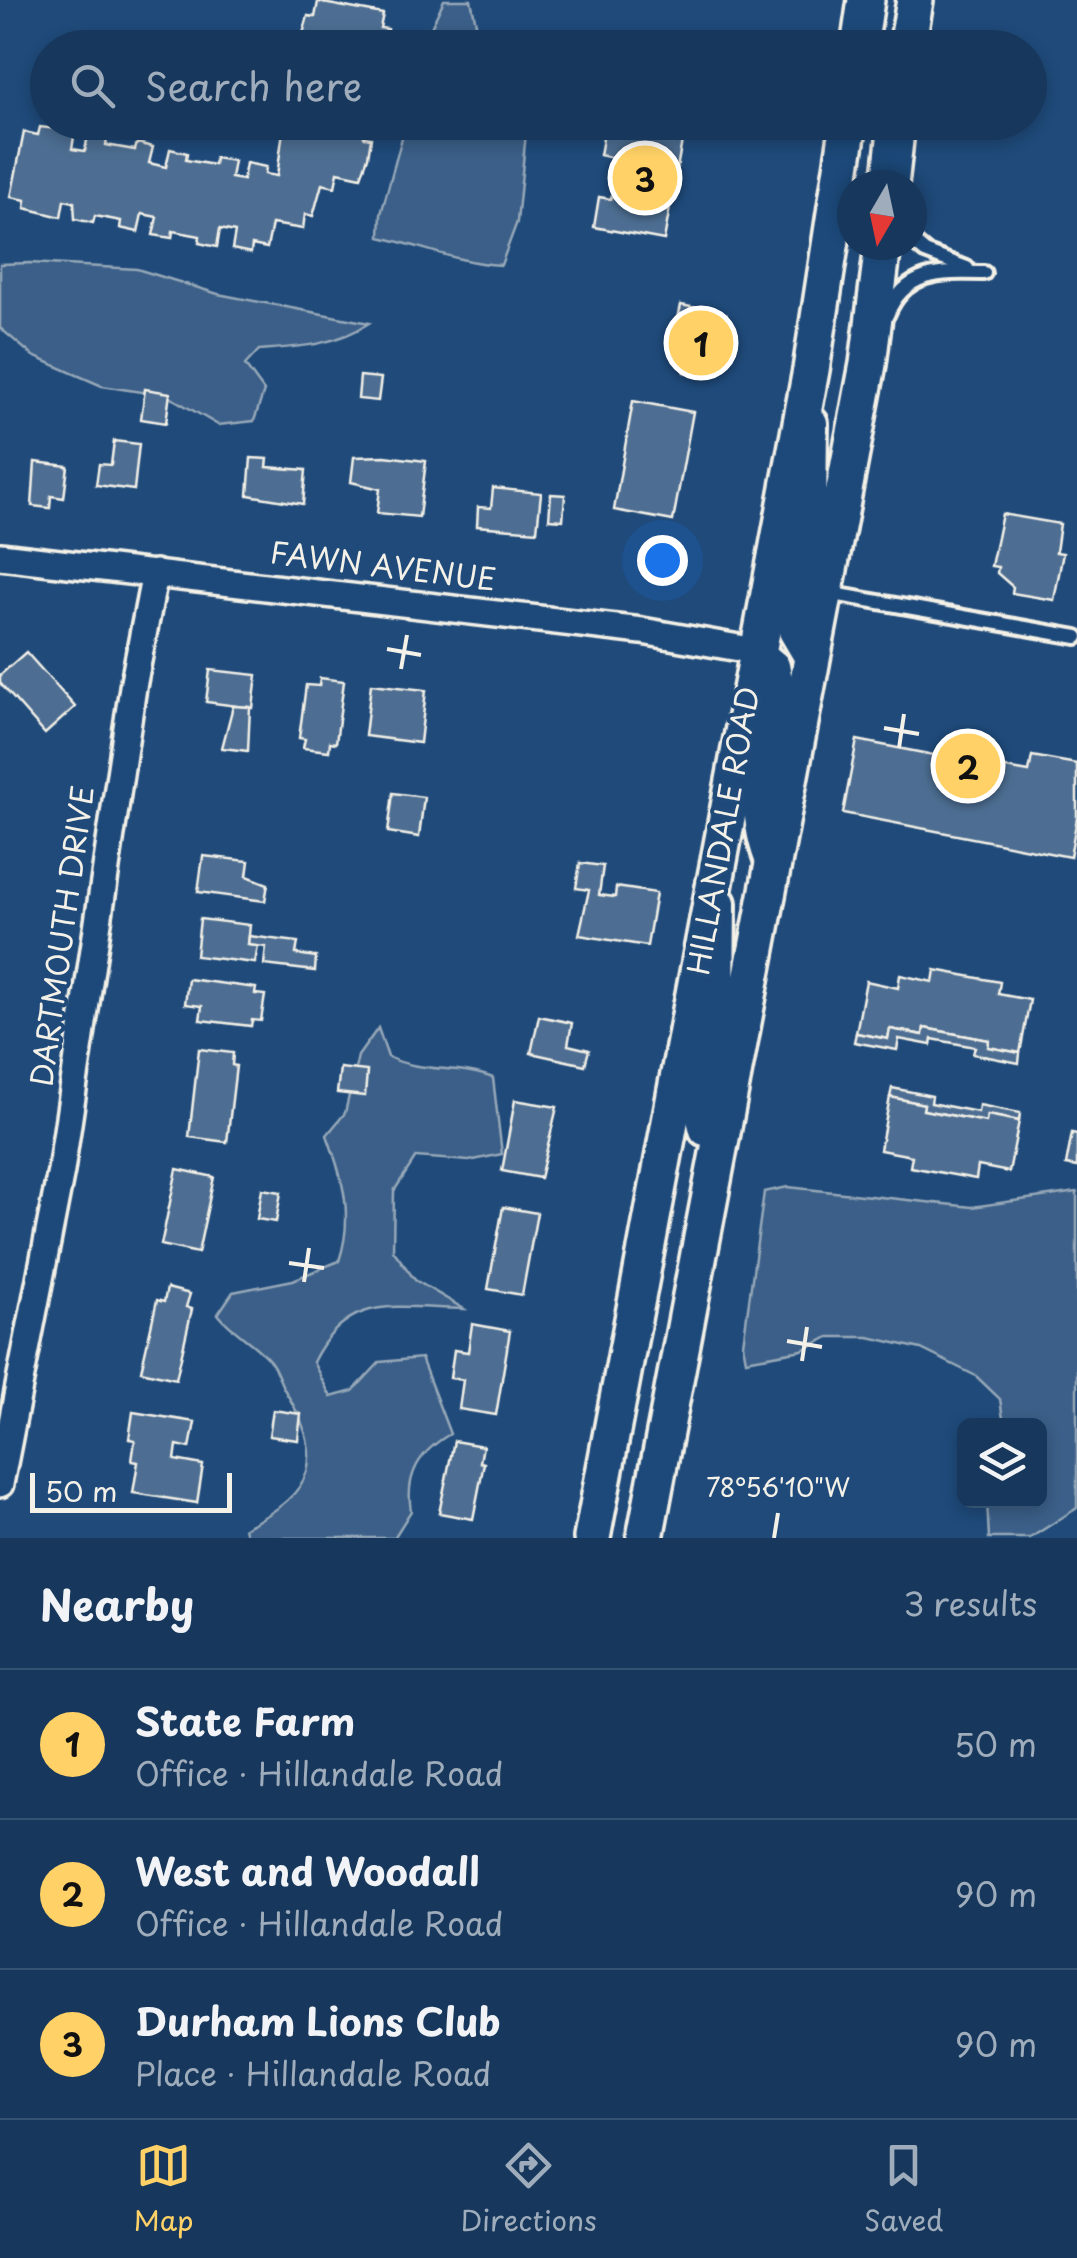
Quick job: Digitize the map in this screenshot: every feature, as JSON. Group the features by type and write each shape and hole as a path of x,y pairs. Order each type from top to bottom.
{"main road":[{"path":"862,30 866,0"},
{"path":"910,30 915,0"},
{"name":"HILLANDALE ROAD","path":"592,1538 811,370 846,140"},
{"path":"892,170 896,140"},
{"name":"HILLANDALE ROAD","path":"645,1538 868,364 881,260"}],"street":[{"path":"811,370 811,515 792,617 794,631 811,660"},
{"name":"FAWN AVENUE","path":"0,556 674,634 756,651"},
{"name":"DARTMOUTH DRIVE","path":"0,1484 61,1172 133,688 155,573"},
{"path":"756,651 774,666 777,680 757,795 759,834 773,866"},
{"path":"718,865 722,969 699,1108 705,1130 722,1136"}],"lane":[{"path":"868,364 892,304 905,288 922,275 937,272 984,273 927,253"},
{"path":"825,592 1077,637"}],"shaded area":[{"path":"444,0 471,0 477,28 487,30 430,30"},
{"path":"401,140 525,140 517,222 501,265 455,258 380,237 381,214"},
{"path":"0,264 137,269 218,294 369,323 330,341 259,350 245,365 264,391 254,421 218,425 168,396 102,386 33,356 0,328"},
{"path":"378,1028 388,1057 493,1078 502,1154 469,1161 416,1157 394,1191 393,1250 415,1280 464,1309 395,1307 358,1314 327,1340 313,1362 331,1397 353,1391 380,1362 421,1358 450,1434 430,1449 417,1466 410,1486 411,1511 394,1538 247,1538 244,1528 287,1501 300,1486 309,1453 306,1434 272,1364 218,1314 233,1292 293,1280 339,1261 346,1229 345,1198 327,1135 345,1113 358,1056"},
{"path":"788,1187 972,1207 1077,1192 1077,1508 1030,1538 989,1538 987,1508 1047,1508 1047,1418 1003,1418 1000,1399 976,1376 921,1349 869,1337 829,1337 802,1350 746,1360 743,1344 764,1192"}],"building":[{"path":"318,2 383,14 380,28 388,30 304,30 308,16 315,17"},
{"path":"24,132 30,133 30,140 74,140 72,149 85,151 87,140 107,140 106,145 135,150 137,143 153,147 149,163 166,167 170,149 187,153 186,160 214,165 215,158 234,161 231,178 243,180 246,163 266,167 265,174 277,176 282,140 371,140 361,177 338,172 335,187 322,184 313,216 305,214 303,229 272,224 267,248 252,245 251,253 232,249 235,232 220,229 217,247 199,243 200,236 173,231 172,238 153,235 157,217 142,214 138,232 120,228 121,221 95,216 93,223 75,219 74,202 64,200 61,217 25,208 26,200 11,197"},
{"path":"603,140 682,141 664,240 594,227 599,197 611,199 618,159 600,155"},
{"path":"681,305 726,314 709,377 684,372 687,357 678,356 683,329 676,328"},
{"path":"360,376 381,378 378,401 358,399"},
{"path":"145,389 170,393 166,423 141,419"},
{"path":"633,401 693,412 673,521 614,510"},
{"path":"114,441 139,444 134,490 96,485 99,464 111,465"},
{"path":"354,457 426,461 419,517 377,513 380,489 351,482"},
{"path":"251,458 268,459 267,467 306,470 303,504 248,495"},
{"path":"35,462 68,466 64,498 51,496 50,508 32,506"},
{"path":"493,488 541,493 537,531 477,526 478,507 491,508"},
{"path":"551,494 565,495 563,520 549,519"},
{"path":"1002,514 1060,524 1056,552 1063,553 1054,600 1012,593 1013,587 997,573 998,567 991,566"},
{"path":"26,652 75,707 45,734 0,683 0,675"},
{"path":"210,670 257,675 253,708 206,702"},
{"path":"320,678 344,681 336,743 330,742 329,751 303,748 305,739 299,738 306,685 319,686"},
{"path":"371,684 426,690 420,743 365,736"},
{"path":"233,706 250,707 248,751 222,748"},
{"path":"958,737 993,743 989,765 1029,772 1032,756 1077,764 1077,818 1070,857 843,813 857,740 954,759"},
{"path":"393,793 424,797 419,837 388,832"},
{"path":"203,856 249,861 247,876 268,884 265,901 198,892"},
{"path":"580,863 603,866 599,895 615,897 616,887 656,893 647,946 579,935 589,890 576,888"},
{"path":"200,919 250,925 248,945 258,946 255,963 196,956"},
{"path":"249,936 298,942 296,954 316,957 315,971 264,965 266,947 248,945"},
{"path":"935,970 1000,982 998,994 1030,1000 1020,1053 988,1047 989,1040 924,1028 923,1035 890,1029 888,1039 856,1033 866,981 898,988 900,975 933,982"},
{"path":"188,979 256,988 255,994 265,995 261,1021 252,1020 251,1026 200,1020 202,1006 185,1004"},
{"path":"539,1016 572,1023 568,1045 589,1050 585,1065 531,1053"},
{"path":"924,1028 989,1040 988,1047 1020,1053 1019,1063 973,1054 975,1047 932,1039 931,1045 899,1039 897,1050 854,1042 856,1033 888,1039 890,1029 923,1035"},
{"path":"199,1049 233,1053 232,1065 236,1066 227,1142 189,1137"},
{"path":"340,1068 367,1071 365,1096 337,1093"},
{"path":"892,1088 932,1096 931,1103 978,1112 979,1105 1020,1113 1019,1121 987,1115 986,1122 923,1110 924,1104 890,1097"},
{"path":"890,1097 924,1104 923,1110 986,1122 987,1115 1019,1121 1009,1172 978,1166 976,1179 910,1167 912,1156 880,1150"},
{"path":"515,1100 557,1107 540,1178 502,1171"},
{"path":"1072,1133 1077,1134 1077,1167 1066,1165"},
{"path":"177,1169 214,1177 198,1253 161,1245"},
{"path":"262,1189 281,1192 276,1222 257,1219"},
{"path":"503,1207 537,1213 522,1295 488,1289"},
{"path":"167,1288 190,1294 186,1307 192,1309 176,1379 141,1371 157,1300 164,1302"},
{"path":"472,1324 510,1331 496,1415 459,1409 463,1380 450,1378 454,1350 468,1352"},
{"path":"273,1410 301,1414 298,1440 269,1436"},
{"path":"133,1412 195,1422 190,1448 177,1445 175,1460 203,1465 197,1503 133,1493 138,1462 132,1461 135,1440 129,1439"},
{"path":"454,1441 483,1446 480,1462 484,1463 473,1519 439,1513"}],"place":[{"name":"Durham Lions Club","path":"645,178"},
{"name":"State Farm","path":"701,343"},
{"name":"West and Woodall","path":"968,766"}]}
